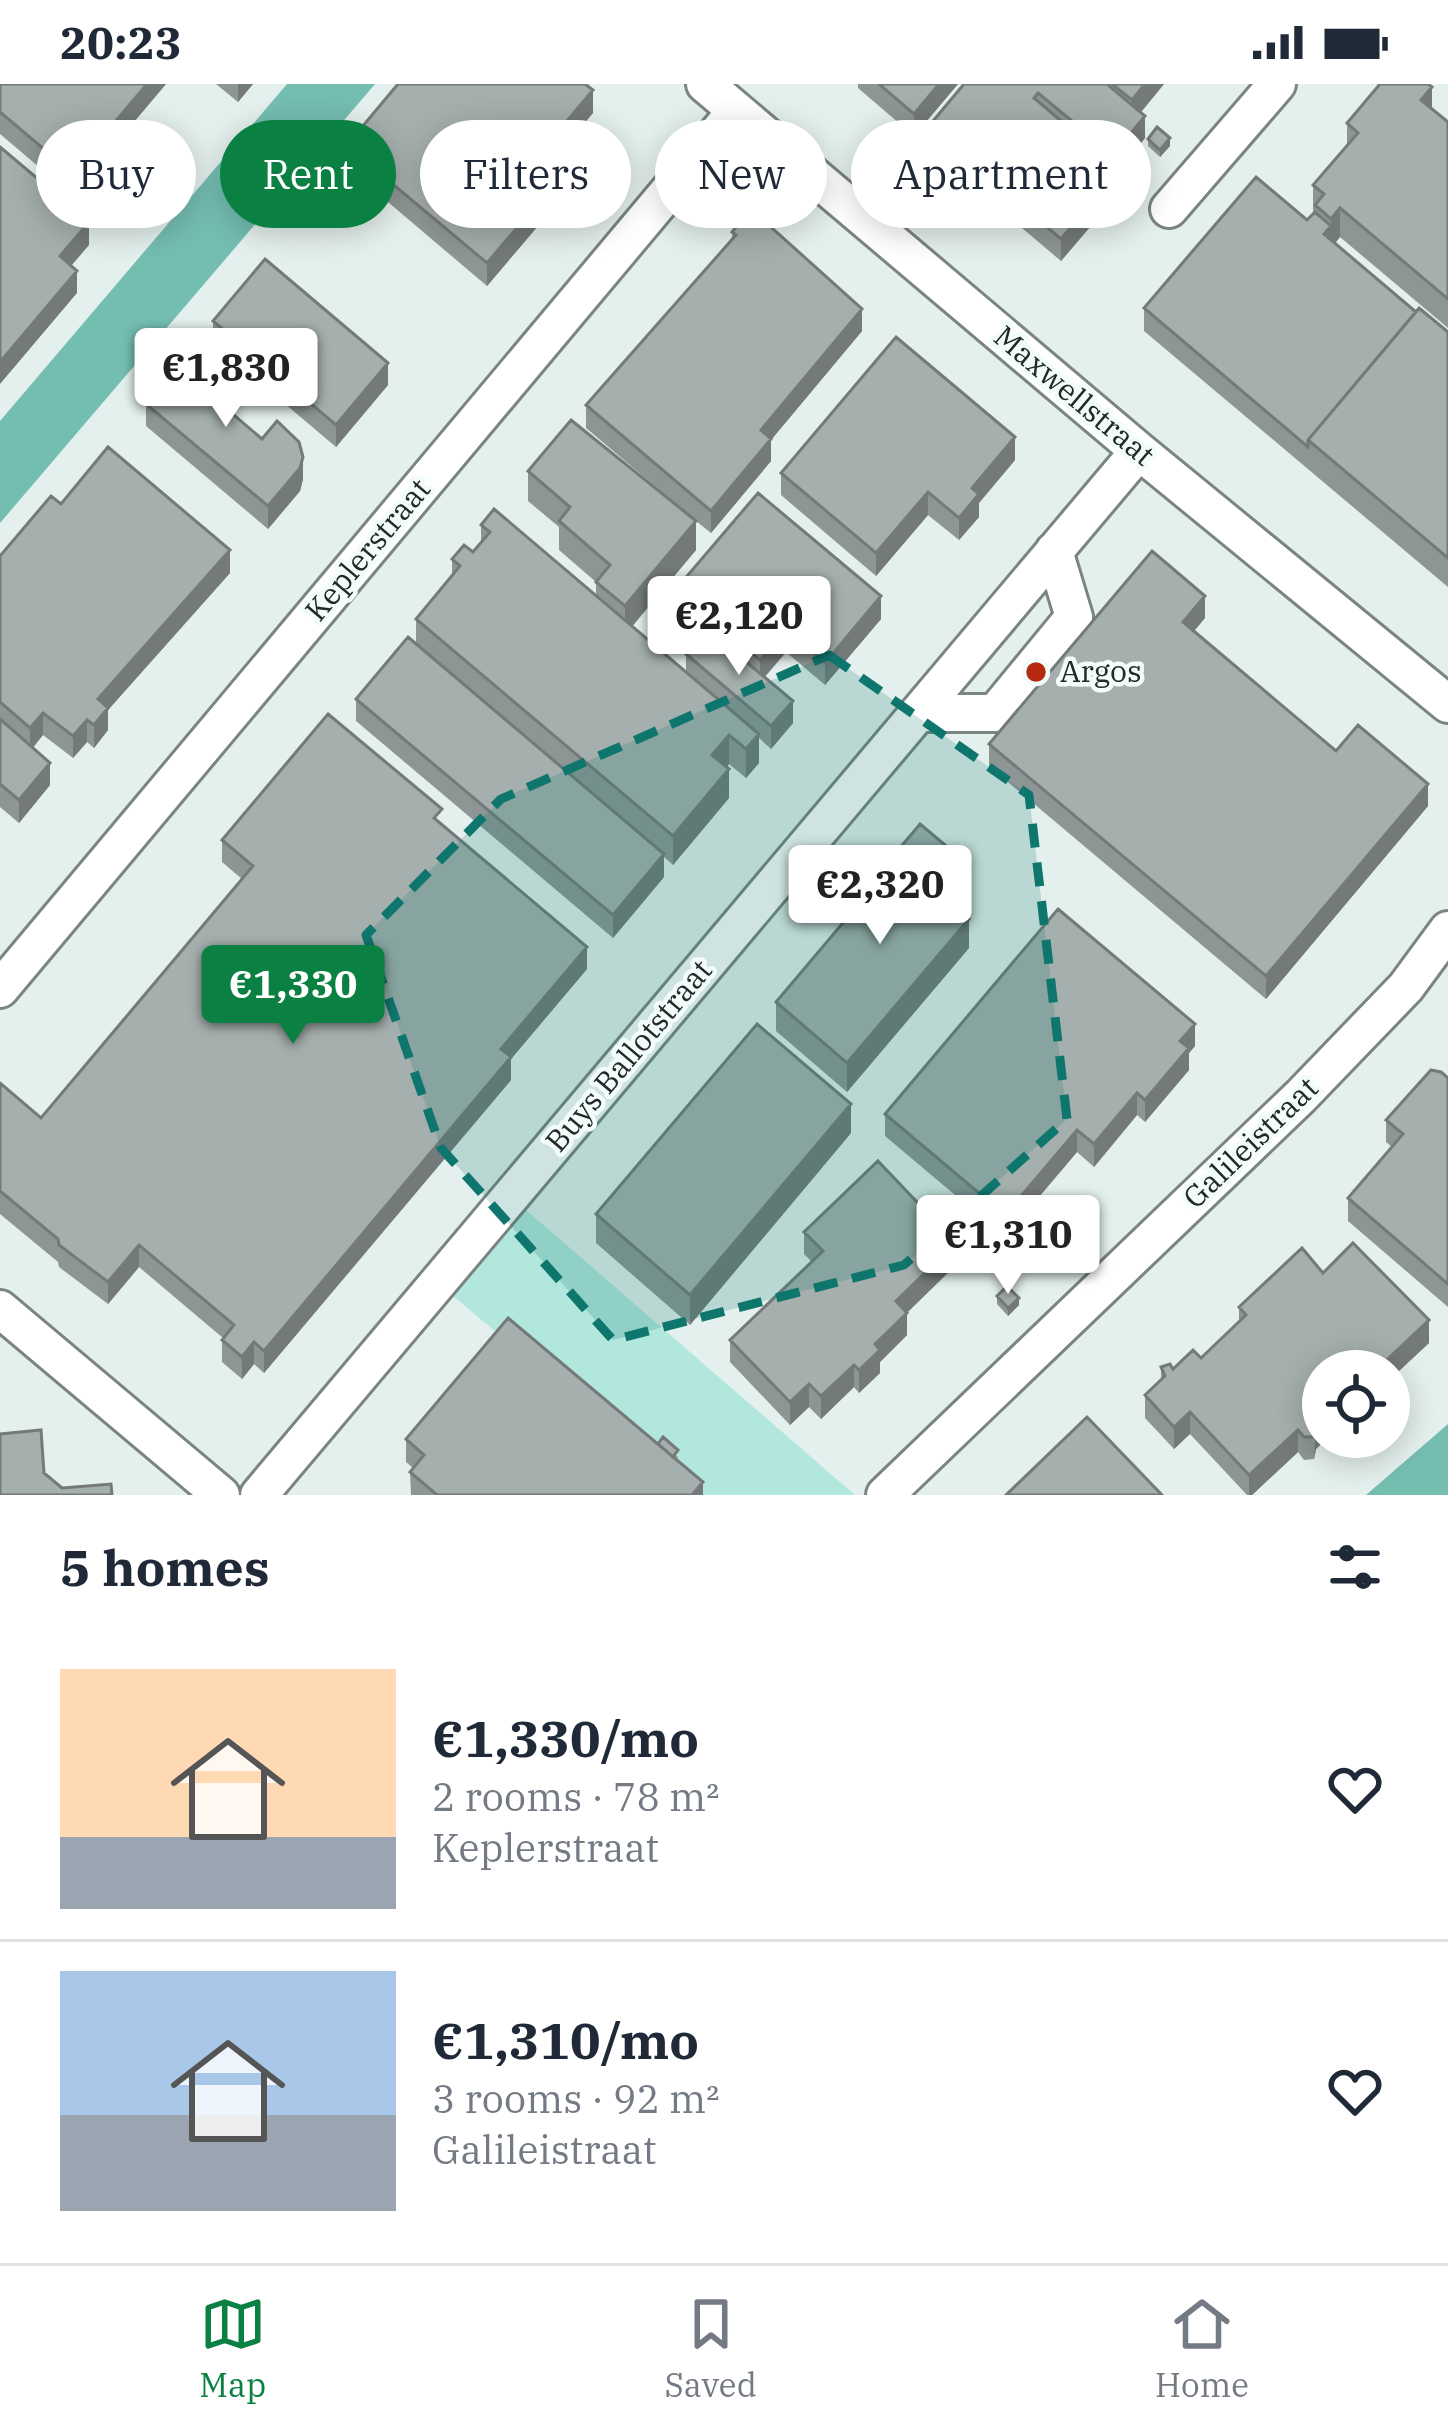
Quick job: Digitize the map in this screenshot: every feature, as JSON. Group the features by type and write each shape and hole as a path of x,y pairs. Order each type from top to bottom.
{"street":[{"name":"Maxwellstraat","path":"705,84 1138,451 1448,704"},
{"path":"1169,209 1277,84"},
{"name":"Keplerstraat","path":"0,989 736,111"},
{"name":"Buys Ballotstraat","path":"259,1495 1138,451"},
{"path":"918,712 995,713 1074,617 1054,551"},
{"name":"Galileistraat","path":"885,1495 1301,1096 1406,987 1448,930"},
{"path":"0,1309 221,1495"}],"highlighted area":[{"path":"829,655 1029,795 1067,1119 904,1265 613,1340 441,1148 366,935 501,799"}],"shaded area":[{"path":"287,84 375,84 344,120 256,120"},
{"path":"220,163 220,228 252,228 0,523 0,421 164,228 196,228 196,191"},
{"path":"525,1209 855,1495 690,1495 453,1296"},
{"path":"1448,1424 1448,1495 1366,1495 1410,1458"}],"building":[{"path":"0,84 147,84 117,120 36,120 36,142 0,112"},
{"path":"398,84 585,84 593,90 568,120 420,120 420,207 396,187 396,120 368,120"},
{"path":"879,84 939,84 914,114"},
{"path":"964,84 1107,84 1145,116 1142,120 1071,120 1038,93 1034,98 1060,120 934,120"},
{"path":"1112,84 1145,84 1132,100"},
{"path":"1380,84 1428,84 1432,87 1421,100 1448,122 1448,299 1340,208 1331,219 1315,205 1324,194 1313,185 1358,133 1347,123"},
{"path":"1157,127 1170,138 1160,150 1151,135"},
{"path":"0,147 36,177 36,228 84,228 60,256 77,271 0,362"},
{"path":"1256,177 1307,220 1315,212 1331,226 1324,234 1416,312 1308,440 1308,447 1144,308"},
{"path":"445,228 517,228 487,263"},
{"path":"735,228 772,228 862,309 761,430 771,439 711,511 586,405 736,235 732,232"},
{"path":"1048,228 1070,228 1061,239"},
{"path":"265,259 388,363 336,425 213,321"},
{"path":"1419,308 1448,332 1448,558 1308,440"},
{"path":"896,337 1015,437 972,488 979,494 959,518 928,492 876,553 781,473"},
{"path":"200,340 212,353 213,362 201,387 262,439 277,421 299,442 300,468 268,506 146,404"},
{"path":"571,420 696,521 625,606 596,582 610,565 559,521 570,507 528,471"},
{"path":"108,447 230,550 98,699 108,708 94,725 87,720 73,736 43,713 30,728 0,702 0,556 51,496 61,504"},
{"path":"758,493 881,596 825,663 786,630 760,660 676,589"},
{"path":"494,509 759,734 746,749 729,735 712,755 729,769 673,836 416,619 460,566 452,559 464,545 473,552 490,532 481,525"},
{"path":"1152,551 1205,596 1183,622 1336,751 1358,725 1428,784 1266,976 989,744"},
{"path":"707,629 793,701 771,726 686,654"},
{"path":"408,637 664,854 613,915 356,699"},
{"path":"328,714 442,809 434,818 587,947 501,1049 511,1057 264,1351 254,1342 242,1357 222,1340 234,1325 139,1245 108,1282 0,1191 0,1083 41,1118 253,866 222,840"},
{"path":"0,719 50,763 19,800 0,784"},
{"path":"920,824 970,866 944,898 969,919 847,1063 776,1002 897,859 893,856"},
{"path":"1058,909 1195,1024 1180,1041 1189,1048 1145,1100 1137,1093 1094,1144 1077,1130 1005,1215 885,1114"},
{"path":"757,1024 851,1104 690,1295 596,1214"},
{"path":"1431,1070 1448,1078 1448,1284 1348,1198 1403,1134 1386,1120"},
{"path":"878,1161 956,1243 896,1301 907,1313 875,1344 880,1350 859,1370 854,1365 821,1396 809,1384 790,1402 730,1340 823,1251 804,1232"},
{"path":"1353,1243 1429,1320 1397,1350 1302,1350 1302,1435 1298,1430 1249,1475 1190,1412 1174,1427 1145,1395 1165,1376 1161,1367 1170,1364 1173,1369 1193,1350 1201,1358 1246,1315 1239,1307 1302,1248 1323,1273"},
{"path":"1007,1286 1019,1298 1008,1308 997,1296"},
{"path":"508,1318 703,1482 692,1495 437,1495 410,1472 424,1455 406,1439"},
{"path":"1087,1417 1162,1495 1006,1495"},
{"path":"41,1430 44,1473 62,1488 111,1484 112,1495 0,1495 0,1434"},
{"path":"663,1437 678,1450 673,1457 658,1444"}],"place":[{"name":"Argos","path":"1036,672"}]}
